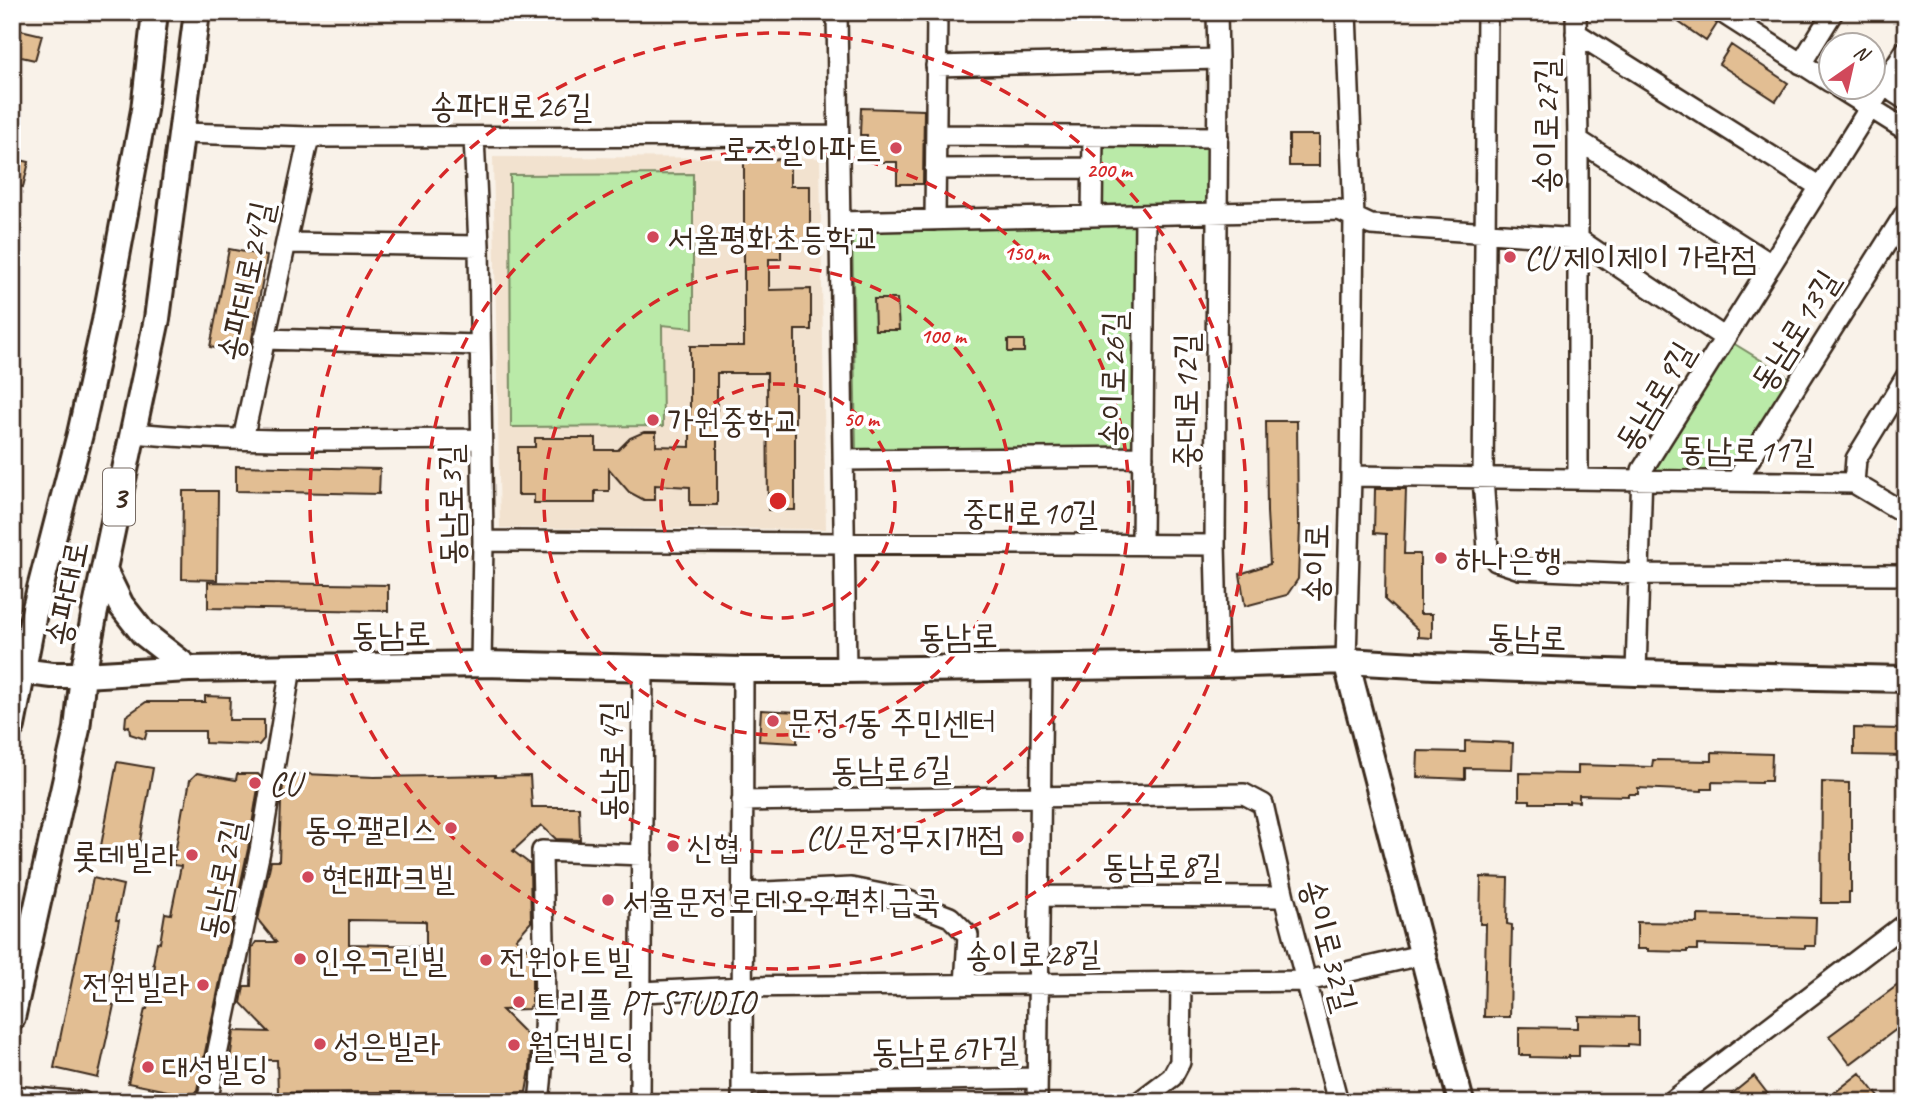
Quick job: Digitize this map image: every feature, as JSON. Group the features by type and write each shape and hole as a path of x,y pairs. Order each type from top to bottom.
{"main road":[{"name":"송파대로","path":"12,726 17,671 80,434 105,321 144,110 155,12"},
{"name":"송파대로","path":"12,1018 77,729 83,675 157,319 197,12"},
{"path":"104,570 121,605 143,633 189,669"},
{"name":"동남로","path":"17,671 83,675 189,669 481,664 846,670 1346,661 1636,673 1906,680"},
{"name":"송이로","path":"1346,661 1461,1102"}],"street":[{"path":"837,12 846,670"},
{"path":"935,220 937,12"},
{"name":"중대로12길","path":"1217,12 1219,59 1215,545 1219,665"},
{"name":"송이로","path":"1346,12 1354,217 1346,661"},
{"name":"송이로27길","path":"1485,233 1487,12"},
{"name":"송이로27길","path":"1576,12 1578,239"},
{"path":"1801,64 1833,12"},
{"path":"1725,13 1816,73"},
{"path":"1576,33 1819,187"},
{"name":"동남로9길","path":"1636,673 1642,470 1906,50"},
{"path":"936,66 1219,59"},
{"path":"1906,75 1895,93 1906,100"},
{"path":"1862,102 1906,130"},
{"name":"송파대로26길","path":"183,133 309,137 839,136"},
{"path":"936,135 1218,137"},
{"path":"1092,216 1093,136"},
{"name":"송파대로24길","path":"243,439 309,137"},
{"name":"동남로3길","path":"474,137 479,246 483,541 481,664"},
{"path":"1578,140 1771,264"},
{"path":"935,169 1093,168"},
{"path":"840,222 1339,210 1354,217"},
{"name":"동남로13길","path":"1736,481 1906,212"},
{"name":"송이로26길","path":"1142,544 1145,215"},
{"name":"송이로27길","path":"1354,217 1371,225 1578,239 1725,338"},
{"path":"1485,233 1483,478 1488,550 1496,561 1520,569 1639,574 1906,575"},
{"path":"1578,239 1578,479"},
{"path":"286,243 479,246"},
{"path":"264,339 479,345"},
{"path":"1854,483 1856,459 1906,377"},
{"path":"134,433 243,439 481,439"},
{"name":"중대로10길","path":"843,460 1143,457"},
{"name":"동남로11길","path":"1351,476 1854,483 1906,514"},
{"name":"중대로10길","path":"483,541 1215,545"},
{"name":"동남로4길","path":"640,1102 643,667"},
{"path":"1037,1102 1042,667"},
{"name":"동남로2길","path":"207,1102 260,851 291,668"},
{"path":"742,1093 743,670"},
{"name":"동남로8길","path":"1041,797 1244,794 1263,804"},
{"name":"동남로6길","path":"742,801 1041,797"},
{"name":"송이로32길","path":"1263,804 1284,897 1338,1102"},
{"name":"동남로4길","path":"539,1102 544,1021 542,851 642,855"},
{"path":"742,892 851,888 901,898 950,917 968,935 965,985"},
{"name":"동남로8길","path":"1040,896 1284,897"},
{"path":"1671,1102 1906,923"},
{"name":"송이로28길","path":"642,992 742,988 1307,981 1421,955"},
{"path":"1139,1102 1172,1077 1180,1062 1181,982"},
{"name":"동남로6가길","path":"742,1093 855,1082 1037,1078"},
{"name":"동남로6가길","path":"855,1082 855,1102"},
{"path":"12,1096 82,1102"}],"shaded area":[{"path":"493,157 820,158 826,529 500,528"}],"green space":[{"path":"1099,141 1215,141 1213,208 1098,207"},
{"path":"693,174 693,328 662,325 663,426 511,427 510,175"},
{"path":"1141,219 1136,451 856,451 852,228"},
{"path":"1733,343 1790,378 1734,472 1653,469"}],"building":[{"path":"1664,12 1709,12 1717,24 1706,41"},
{"path":"12,28 42,35 35,60 12,55"},
{"path":"1731,45 1788,83 1776,101 1719,64"},
{"name":"로즈힐아파트","path":"861,108 924,110 923,184 897,184 897,162 866,162 867,135 860,135"},
{"path":"1289,135 1319,135 1319,166 1289,166"},
{"path":"12,158 29,162 23,187 12,185"},
{"path":"790,159 790,186 810,186 810,241 781,241 781,259 769,259 769,290 811,289 811,330 795,330 795,510 768,510 767,373 717,373 717,505 690,505 690,487 655,485 655,500 644,500 629,492 609,469 609,491 595,491 595,503 534,503 534,495 518,495 518,447 535,447 535,438 596,438 596,450 618,450 630,438 644,432 656,432 656,446 690,447 690,346 744,346 744,160"},
{"path":"229,249 267,256 249,355 210,347"},
{"path":"874,299 897,299 899,330 875,330"},
{"path":"1008,340 1024,340 1024,352 1008,352"},
{"path":"1266,421 1297,421 1300,525 1298,579 1287,595 1245,606 1240,574 1270,564"},
{"path":"236,466 380,469 379,494 236,491"},
{"path":"1375,489 1406,489 1404,554 1420,554 1420,614 1432,614 1432,638 1418,637 1418,630 1385,600 1386,534 1374,533"},
{"path":"183,491 218,491 217,580 182,579"},
{"path":"208,582 388,585 388,611 208,608"},
{"path":"205,696 230,697 229,720 264,720 264,739 259,745 205,743 205,731 147,731 145,739 130,734 129,726 125,727 126,716 146,702 205,702"},
{"path":"761,710 798,712 797,743 759,741"},
{"path":"1854,728 1902,729 1902,735 1906,735 1906,756 1854,755"},
{"path":"1465,741 1513,743 1512,769 1465,768 1465,779 1417,777 1418,751 1465,752"},
{"path":"1712,752 1772,754 1771,781 1712,782 1712,789 1702,791 1638,788 1638,794 1579,795 1579,802 1569,803 1530,803 1530,800 1519,800 1519,773 1578,774 1578,765 1652,767 1653,760 1712,761"},
{"path":"117,762 153,768 137,858 100,851"},
{"path":"197,773 236,780 237,774 260,776 248,849 197,1090 192,1096 128,1083 147,1009 157,942 160,943 165,913 171,914 181,866 173,865 183,807 190,780"},
{"path":"292,775 530,776 532,807 579,807 580,840 556,839 541,825 513,851 530,864 531,922 516,939 532,952 532,1004 528,1009 502,1010 531,1039 526,1092 400,1096 400,1092 278,1093 277,1060 230,1060 234,1031 269,1032 241,1003 244,986 251,986 252,948 256,942 276,942 258,920 271,861 279,861 283,786","holes":["349,920 424,921 426,946 349,944"]},
{"path":"1822,782 1849,783 1849,903 1821,903"},
{"path":"1481,877 1508,878 1507,924 1512,925 1510,1017 1484,1017 1486,924 1480,924"},
{"path":"93,878 123,885 104,1003 114,1005 98,1078 54,1068"},
{"path":"1698,915 1816,918 1815,946 1697,945 1697,950 1687,952 1637,949 1637,922 1698,923"},
{"path":"1906,979 1906,1022 1850,1064 1829,1036"},
{"path":"1578,1016 1638,1017 1638,1045 1579,1045 1579,1056 1569,1058 1519,1055 1519,1027 1578,1028"},
{"path":"1860,1073 1883,1102 1839,1102 1833,1094"},
{"path":"1754,1076 1774,1102 1722,1102"}],"place":[{"name":"로즈힐아파트","path":"896,148"},
{"name":"서울평화초등학교","path":"653,237"},
{"name":"CU 제이제이 가락점","path":"1510,257"},
{"name":"가원중학교","path":"653,420"},
{"name":"하나은행","path":"1441,558"},
{"name":"문정1동 주민센터","path":"773,721"},
{"name":"CU","path":"255,783"},
{"name":"동우팰리스","path":"451,828"},
{"name":"CU 문정무지개점","path":"1018,837"},
{"name":"신협","path":"673,846"},
{"name":"롯데빌라","path":"192,855"},
{"name":"현대파크빌","path":"308,877"},
{"name":"서울문정로데오우편취급국","path":"608,900"},
{"name":"인우그린빌","path":"300,959"},
{"name":"전원아트빌","path":"486,960"},
{"name":"전원빌라","path":"203,985"},
{"name":"트리플 PT STUDIO","path":"519,1002"},
{"name":"성은빌라","path":"320,1044"},
{"name":"월덕빌딩","path":"514,1045"},
{"name":"대성빌딩","path":"148,1067"}]}
